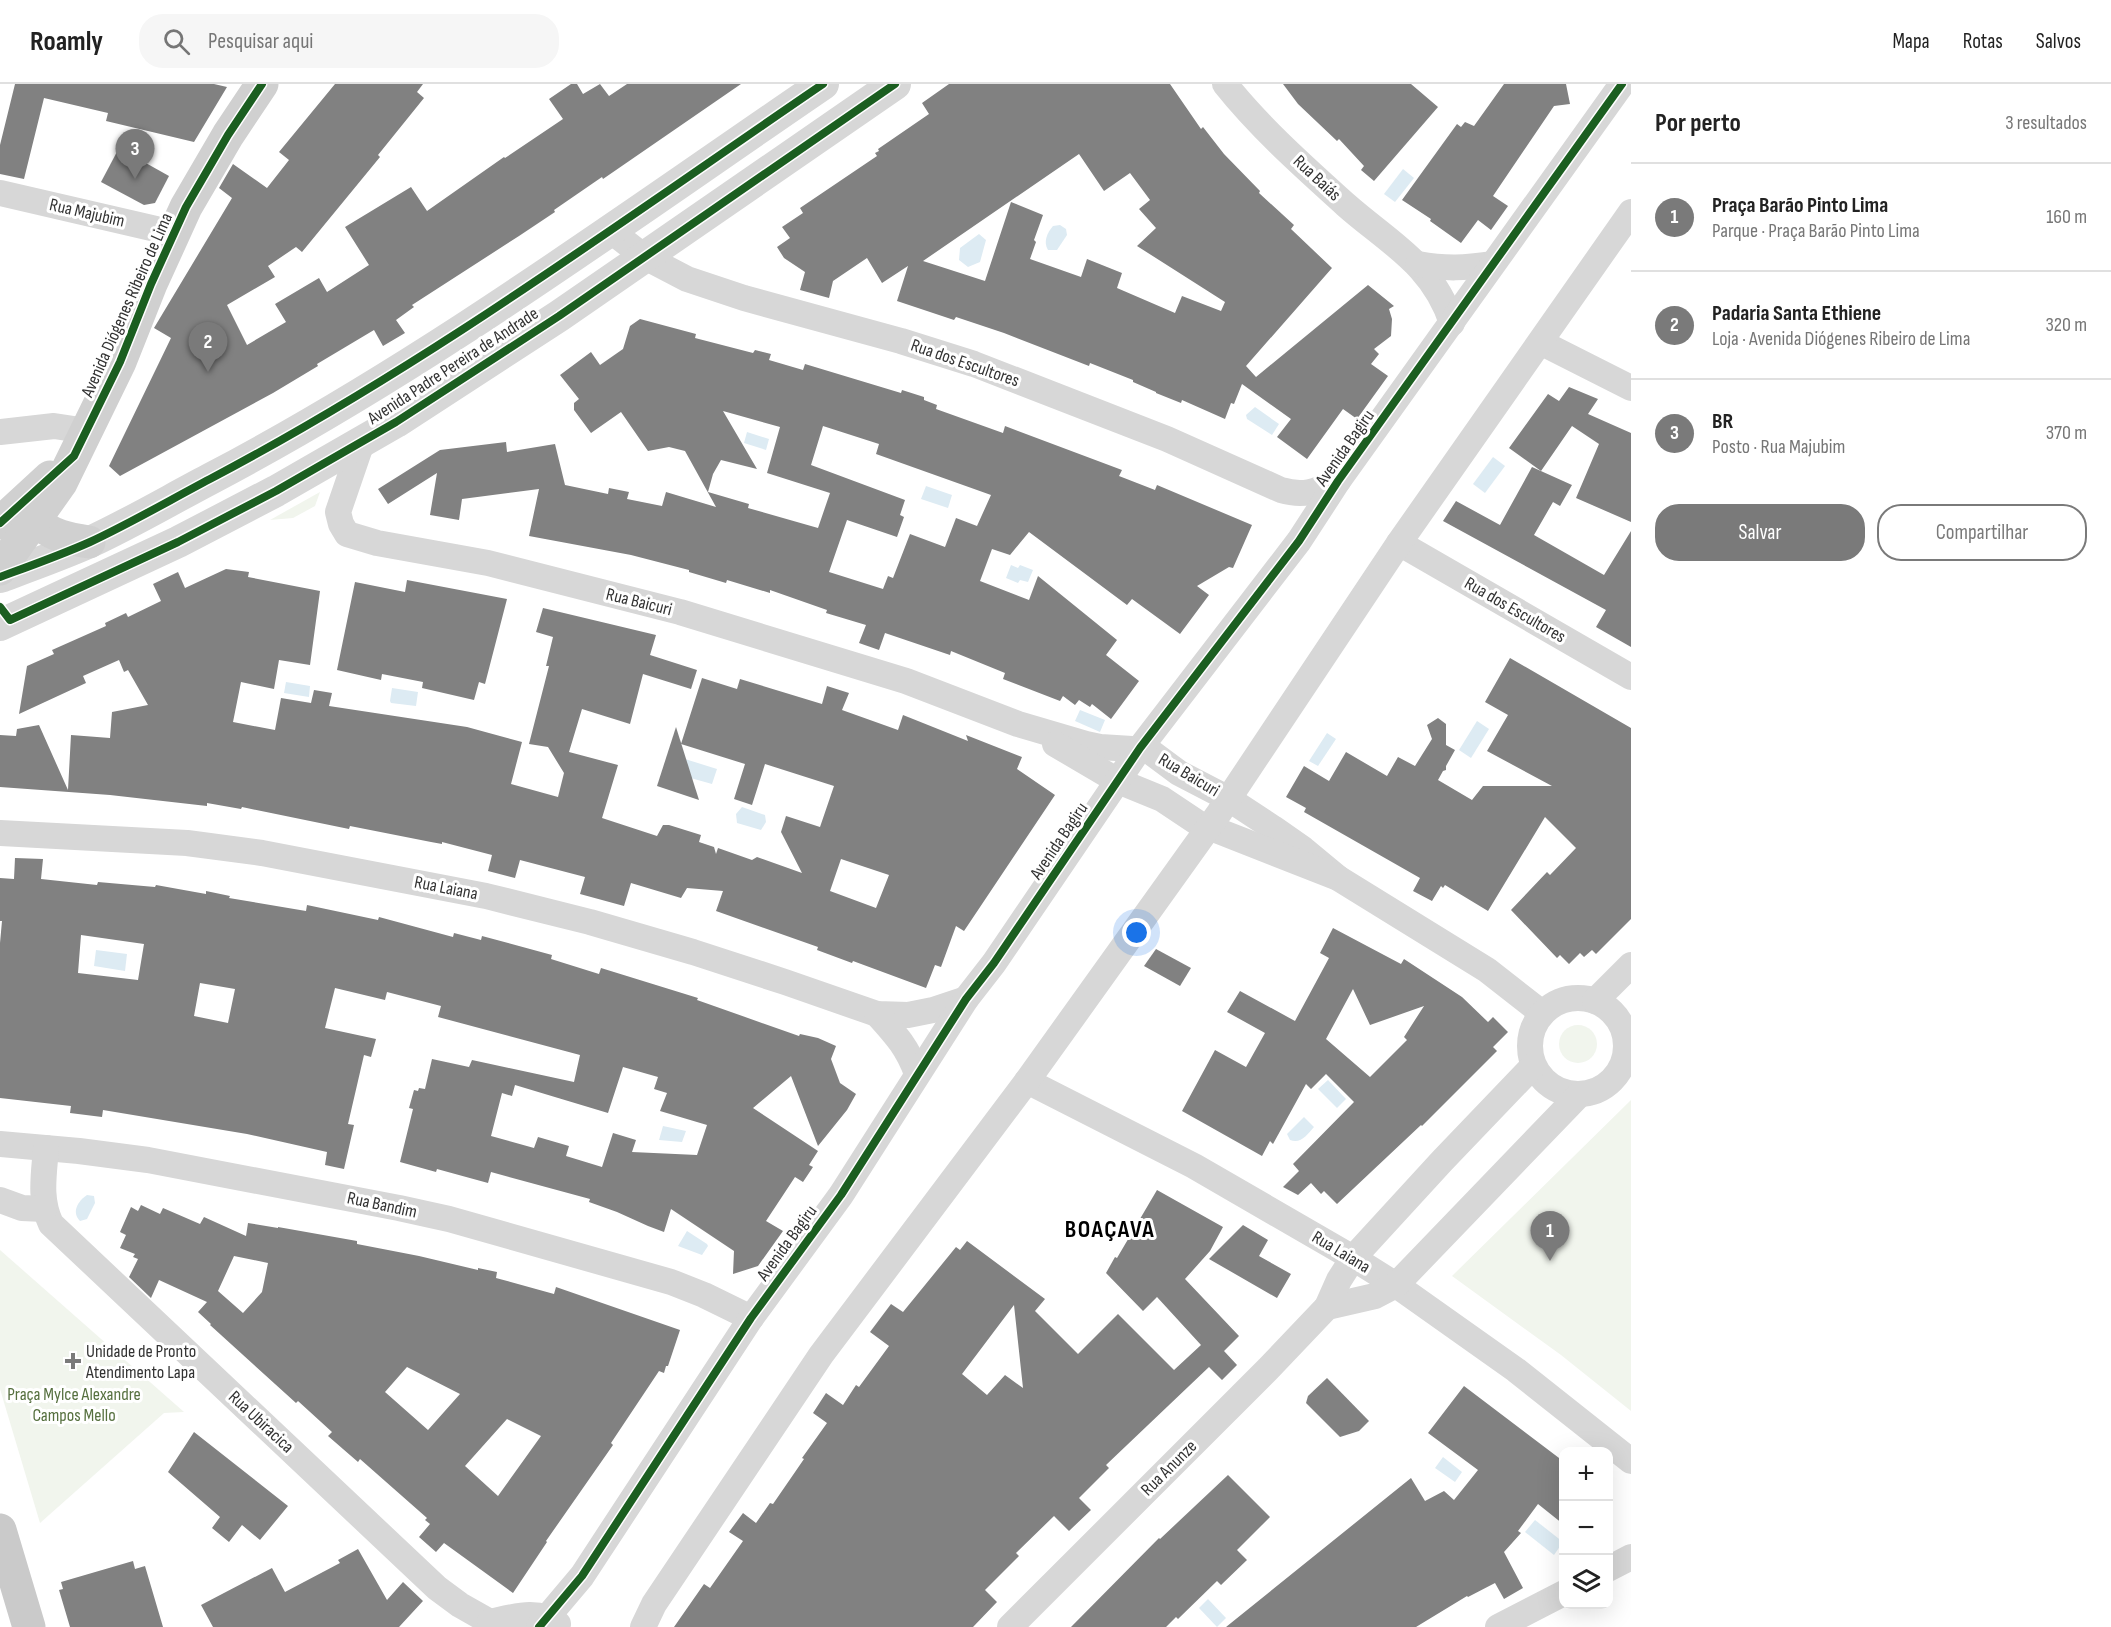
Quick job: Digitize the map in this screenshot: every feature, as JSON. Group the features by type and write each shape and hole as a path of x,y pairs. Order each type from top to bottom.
{"main road":[{"name":"Avenida Diógenes Ribeiro de Lima","path":"0,569 61,483 120,362 173,233 217,153 262,84"},
{"name":"Avenida Diógenes Ribeiro de Lima","path":"0,523 81,443"},
{"path":"36,520 55,534 89,542"},
{"path":"0,1530 29,1627"}],"street":[{"name":"Avenida Padre Pereira de Andrade","path":"0,577 89,542 262,452 339,408 536,282 823,84"},
{"name":"Avenida Padre Pereira de Andrade","path":"0,625 156,553 276,491 396,422 559,316 895,84"},
{"name":"Rua Baiás","path":"1225,84 1288,152 1348,207 1418,264 1439,291 1452,323"},
{"name":"Avenida Bagiru","path":"550,1624 751,1318 841,1195 966,999 994,963 1140,748 1302,537 1338,481 1622,84"},
{"name":"Rua Majubim","path":"0,193 173,233"},
{"path":"643,1627 654,1604 821,1355 1027,1081 1229,799 1399,543 1542,343 1631,212"},
{"path":"610,230 643,256"},
{"path":"572,256 572,269 576,279 584,287 594,291"},
{"name":"Rua dos Escultores","path":"643,256 687,279 716,289 901,341 1005,376 1167,440 1281,490 1297,494 1305,493 1338,481"},
{"path":"1418,264 1463,269 1492,264"},
{"path":"536,282 556,293 559,316"},
{"path":"1542,343 1631,388"},
{"path":"0,432 54,426 81,443"},
{"name":"Rua Baicuri","path":"362,442 338,512 347,534 377,543 488,563 680,612 906,681 1018,724 1100,747 1140,748 1157,756 1190,780 1229,799 1303,849 1338,878 1487,970 1542,1013"},
{"path":"1281,490 1294,504 1300,519 1302,537"},
{"path":"171,500 168,516 181,532 191,535"},
{"path":"140,516 150,518 161,532 161,541 156,553"},
{"name":"Rua dos Escultores","path":"1399,543 1631,677"},
{"name":"Rua Baicuri","path":"1018,724 1118,781 1162,799 1188,818 1338,878"},
{"name":"Rua Laiana","path":"0,832 187,843 262,853 486,896 590,922 693,952 877,1014 908,1015 933,1010 966,999"},
{"path":"1595,1001 1631,965"},
{"path":"1577,998 1595,1001 1611,1011 1622,1027 1628,1043 1623,1064 1613,1080 1597,1091 1579,1095 1560,1092 1544,1081 1533,1066 1529,1047 1532,1029 1542,1013 1558,1002 1577,998"},
{"name":"Rua Laiana","path":"877,1014 901,1040 911,1056 917,1074"},
{"name":"Rua Anunze","path":"1010,1627 1327,1307 1339,1280 1353,1258 1533,1066"},
{"name":"Rua Laiana","path":"1027,1081 1194,1166 1396,1285 1516,1370 1631,1461"},
{"path":"1327,1307 1375,1296 1396,1285 1579,1095"},
{"name":"Rua Bandim","path":"0,1144 181,1166 449,1219 670,1282 704,1295 751,1318"},
{"path":"0,1200 22,1208 44,1209 42,1194 46,1148"},
{"name":"Rua Ubiracica","path":"44,1209 51,1224 66,1240 437,1588 494,1625 524,1615 550,1624"},
{"path":"1613,1566 1631,1557"},
{"path":"1498,1627 1559,1595"}],"green space":[{"path":"320,492 315,506 293,518 270,520"},
{"path":"1578,1025 1585,1026 1591,1031 1596,1037 1596,1051 1591,1057 1585,1062 1578,1063 1571,1062 1565,1057 1560,1051 1559,1044 1560,1037 1565,1031 1571,1026"},
{"path":"1631,1100 1631,1411 1561,1355 1452,1276"},
{"name":"Praça Mylce Alexandre Campos Mello","path":"0,1250 184,1412 164,1413 40,1523 0,1389"}],"shaded area":[{"path":"1403,169 1414,178 1395,202 1384,194"},
{"path":"1060,225 1066,229 1067,235 1057,250 1048,250 1047,235 1053,226"},
{"path":"979,234 986,240 980,262 968,267 959,260 960,248"},
{"path":"1255,407 1279,424 1272,435 1247,419 1246,415"},
{"path":"747,432 769,439 766,450 744,443"},
{"path":"1493,457 1505,466 1485,493 1473,484"},
{"path":"926,486 952,495 948,508 921,499"},
{"path":"1011,565 1018,568 1020,565 1033,570 1028,582 1020,580 1018,583 1006,578"},
{"path":"286,682 310,686 309,697 284,693"},
{"path":"392,688 418,692 416,706 391,703"},
{"path":"1080,710 1105,720 1100,732 1075,721"},
{"path":"1477,721 1489,729 1471,758 1459,750"},
{"path":"1327,733 1336,739 1318,766 1309,761"},
{"path":"685,759 717,769 712,784 680,775"},
{"path":"742,807 765,815 766,822 761,830 737,823 736,814"},
{"path":"96,950 127,954 125,971 94,966"},
{"path":"1328,1080 1346,1099 1337,1108 1318,1089"},
{"path":"1304,1117 1314,1127 1301,1140 1290,1140 1287,1134"},
{"path":"663,1126 686,1131 682,1142 659,1140"},
{"path":"87,1195 94,1196 95,1203 87,1219 80,1221 76,1210 81,1200"},
{"path":"687,1231 707,1244 702,1255 678,1246"},
{"path":"1443,1457 1462,1472 1455,1482 1435,1468"},
{"path":"1535,1520 1559,1539 1559,1548 1554,1555 1525,1532"},
{"path":"1208,1599 1226,1618 1217,1627 1199,1608"}],"building":[{"path":"15,84 214,84 227,87 194,142 106,121 108,113 44,98 24,179 0,174 0,145"},
{"path":"335,84 423,84 417,92 424,98 378,155 380,157 302,252 296,247 268,266 275,277 227,305 247,345 286,322 275,304 319,278 327,292 369,265 345,227 411,187 427,211 563,119 549,99 571,84 577,84 583,94 600,84 609,96 627,84 741,84 554,210 555,212 412,305 414,307 396,320 405,333 383,346 374,330 273,393 120,476 109,466 171,338 154,328 232,198 219,188 233,164 267,188 289,160 279,152"},
{"path":"949,84 1170,84 1201,129 1203,127 1224,154 1260,191 1259,193 1294,225 1291,229 1332,268 1246,366 1256,377 1368,285 1394,306 1389,309 1392,319 1391,336 1374,349 1379,354 1371,364 1388,376 1357,419 1343,409 1307,459 1277,437 1291,419 1242,384 1225,419 1182,400 1181,403 1156,393 1133,380 1090,363 1089,366 1004,333 956,317 954,320 897,301 908,266 882,283 867,258 833,281 829,298 800,290 805,272 784,258 777,247 790,238 782,227 803,213 800,208 877,156 875,153 879,151 878,149 929,114 922,103","holes":["1079,154 1104,191 1130,173 1150,200 1139,209 1156,228 1137,246 1225,302 1221,311 1182,296 1175,313 1117,288 1122,273 1087,259 1081,277 1030,259 1043,215 1011,202 985,281 923,261"]},
{"path":"1283,84 1411,84 1438,107 1374,181 1361,170 1364,166 1339,139 1337,141 1298,104"},
{"path":"1504,84 1566,84 1570,104 1554,106 1493,196 1508,206 1491,230 1478,220 1461,243 1402,200 1457,124 1461,127 1465,122 1474,126"},
{"path":"119,148 169,176 155,203 144,205 101,182"},
{"path":"640,319 696,334 695,338 753,353 755,350 771,354 769,360 803,370 805,364 901,393 902,390 924,397 924,400 937,405 936,409 1003,433 1005,426 1122,470 1119,476 1155,490 1157,485 1252,525 1233,568 1229,567 1197,586 1209,595 1180,634 1132,599 1127,605 1029,532 1010,555 992,549 980,581 1029,600 1038,576 1117,640 1106,655 1139,681 1111,719 1092,704 1090,707 1079,700 1075,705 1063,696 1060,701 1003,679 1005,673 951,651 950,655 885,633 879,650 859,643 866,625 826,613 827,610 770,590 770,593 727,580 726,583 689,572 689,570 631,555 529,536 539,489 462,499 459,520 430,515 437,473 388,504 378,489 440,450 506,442 507,452 555,444 565,485 608,494 609,488 629,492 627,499 662,506 666,492 716,507 685,451 669,447 648,451 621,412 591,433 574,410 574,403 579,399 560,375 591,352 600,365 623,349 630,326","holes":["723,411 780,427 767,473 830,493 818,528 748,508 749,504 708,492 713,474 721,460 757,469","823,426 879,444 876,454 991,495 977,526 956,518 945,547 910,534 893,578 888,576 883,589 829,572 847,520 897,537 904,517 900,515 905,500 811,465"]},
{"path":"1569,387 1598,399 1588,414 1631,433 1631,522 1576,498 1599,444 1572,426 1541,471 1509,448 1548,394 1559,401"},
{"path":"1532,467 1572,485 1560,506 1553,502 1534,535 1604,575 1631,531 1631,647 1596,627 1606,610 1443,521 1456,501 1500,525"},
{"path":"226,569 249,572 248,577 320,591 310,665 279,660 274,689 241,682 233,722 275,730 281,698 311,703 314,690 332,693 329,706 467,727 522,742 511,784 558,797 564,773 548,747 529,744 549,666 546,666 553,637 536,632 543,608 656,635 650,655 697,670 691,689 643,674 630,724 582,709 569,752 618,765 602,818 657,836 663,825 701,835 699,842 714,847 716,854 718,848 752,860 757,857 802,873 781,832 786,816 820,827 834,786 765,764 752,805 734,799 745,764 681,744 702,678 737,689 740,679 822,704 827,686 849,693 842,710 898,730 903,715 968,741 966,735 1022,757 1017,769 1055,795 964,931 956,926 941,967 935,965 926,988 853,961 852,963 817,950 818,947 716,911 723,891 687,888 681,898 631,883 624,906 580,894 585,877 520,860 515,878 488,871 492,855 442,842 442,844 350,826 349,829 242,807 241,809 207,803 207,806 110,795 0,787 0,735 16,736 17,729 39,725 68,790 71,735 110,738 112,712 148,705 128,670 124,672 119,660 83,676 86,683 19,714 27,666 54,654 52,650 106,626 105,623 126,613 128,617 161,601 153,584 178,572 185,588","holes":["841,859 889,875 876,908 830,891"]},
{"path":"407,580 507,599 485,684 479,682 474,700 422,688 423,682 382,674 381,680 337,670 355,582 405,592"},
{"path":"1510,658 1631,728 1631,919 1596,954 1592,950 1584,957 1580,953 1569,964 1560,955 1557,958 1511,910 1547,872 1550,875 1576,848 1545,817 1488,911 1445,885 1443,888 1441,886 1432,901 1413,891 1420,878 1304,812 1306,808 1286,797 1304,766 1329,781 1346,752 1387,776 1398,757 1415,766 1432,739 1427,725 1438,718 1446,724 1446,745 1455,750 1446,770 1438,780 1472,800 1483,786 1552,786 1487,751 1508,715 1485,702"},
{"path":"676,727 699,800 657,786"},
{"path":"15,858 43,859 41,879 97,885 98,882 155,887 156,885 206,894 206,891 230,896 229,898 306,911 307,905 378,920 379,917 453,937 454,933 481,940 482,936 552,955 551,959 599,974 601,968 698,998 697,1000 799,1036 800,1034 818,1038 836,1046 831,1059 840,1083 856,1094 847,1110 818,1146 791,1076 753,1108 818,1151 809,1165 813,1167 803,1182 795,1177 766,1221 783,1231 758,1266 733,1274 734,1251 671,1209 664,1232 589,1202 590,1199 491,1172 488,1183 400,1162 413,1109 409,1108 414,1090 425,1089 432,1059 469,1067 472,1060 574,1082 580,1055 438,1017 441,1006 387,992 385,1000 335,988 325,1028 376,1039 371,1057 364,1055 348,1124 354,1125 344,1169 325,1165 327,1152 247,1134 103,1110 102,1117 70,1113 71,1106 0,1098 2,921 0,921 0,878 14,879","holes":["81,935 144,944 138,980 78,973","200,983 235,989 228,1023 194,1016","623,1067 658,1077 654,1089 667,1093 660,1111 707,1125 697,1155 632,1152 636,1140 613,1133 602,1167 566,1156 569,1146 538,1137 534,1148 491,1136 502,1093 512,1096 515,1085 608,1113"]},
{"path":"1333,928 1401,964 1404,959 1462,997 1488,1022 1493,1017 1508,1032 1493,1047 1497,1051 1422,1126 1337,1204 1324,1191 1321,1194 1311,1183 1298,1195 1283,1187 1299,1171 1293,1164 1354,1102 1326,1074 1311,1089 1306,1084 1273,1144 1270,1141 1262,1156 1182,1111 1215,1050 1246,1067 1265,1033 1227,1012 1240,991 1295,1021 1329,958 1320,953","holes":["1353,989 1370,1025 1424,1006 1404,1037 1407,1040 1370,1077 1326,1039"]},
{"path":"1156,949 1191,968 1180,986 1144,966"},
{"path":"1157,1190 1223,1227 1210,1251 1185,1279 1239,1336 1224,1351 1237,1365 1222,1380 1209,1367 1106,1465 1109,1468 1079,1498 1091,1510 1069,1531 1054,1516 1016,1553 1019,1556 985,1590 997,1602 973,1627 674,1627 704,1584 710,1588 743,1541 729,1532 743,1513 756,1523 770,1503 773,1504 804,1459 802,1458 827,1423 813,1413 826,1393 843,1405 856,1385 859,1387 889,1346 870,1332 891,1304 903,1312 956,1247 960,1250 967,1241 1045,1299 1035,1311 1078,1354 1118,1314 1174,1370 1201,1345 1157,1297 1143,1311 1106,1273 1115,1257 1117,1258","holes":["1014,1305 1023,1388 1005,1375 987,1395 962,1374"]},
{"path":"141,1205 160,1214 163,1208 200,1224 204,1217 246,1236 248,1223 357,1241 357,1244 497,1272 496,1278 554,1294 556,1287 680,1330 664,1373 659,1371 611,1443 613,1445 513,1593 444,1543 436,1552 419,1537 430,1524 425,1520 427,1518 360,1459 358,1462 328,1436 332,1432 298,1401 296,1403 210,1325 198,1312 207,1302 159,1280 151,1298 129,1277 138,1259 133,1257 135,1254 120,1248 126,1235 120,1232 131,1207 138,1211","holes":["234,1256 268,1263 262,1292 243,1313 218,1291","407,1367 460,1394 428,1430 385,1392","507,1419 541,1436 498,1496 465,1466"]},
{"path":"1243,1225 1268,1240 1259,1256 1291,1274 1277,1298 1209,1259"},
{"path":"1327,1378 1369,1421 1359,1431 1340,1437 1306,1403 1308,1396"},
{"path":"1464,1386 1559,1458 1559,1521 1538,1504 1518,1531 1521,1533 1504,1552 1523,1588 1504,1599 1495,1583 1467,1596 1416,1627 1226,1627 1411,1478 1425,1501 1444,1491 1454,1500 1478,1470 1428,1433"},
{"path":"194,1432 288,1506 260,1540 242,1525 229,1542 212,1528 220,1517 168,1472"},
{"path":"1228,1475 1270,1517 1237,1550 1247,1560 1221,1585 1217,1581 1178,1619 1176,1617 1166,1627 1071,1627 1159,1538"},
{"path":"358,1549 387,1600 403,1582 423,1601 399,1627 213,1627 201,1605 272,1568 285,1592 340,1563 338,1560"},
{"path":"133,1561 135,1569 145,1566 163,1627 70,1627 59,1590 63,1589 61,1582"}],"cycle path":[{"path":"0,523 74,456 120,362 151,284 186,207 228,135 262,84"},
{"path":"0,577 90,542 120,527 290,435 368,389 522,290 823,84"},
{"path":"0,607 10,620 178,542 276,491 396,422 559,316 895,84"},
{"path":"539,1627 582,1576 751,1318 841,1195 966,999 994,963 1140,748 1299,541 1338,481 1622,84"}],"place":[{"name":"BR","path":"135,179"},
{"name":"Padaria Santa Ethiene","path":"208,372"},
{"name":"Praça Barão Pinto Lima","path":"1550,1261"},
{"name":"Unidade de Pronto Atendimento Lapa","path":"73,1361"}],"district":[{"name":"BOAÇAVA","path":"1110,1229"}]}
